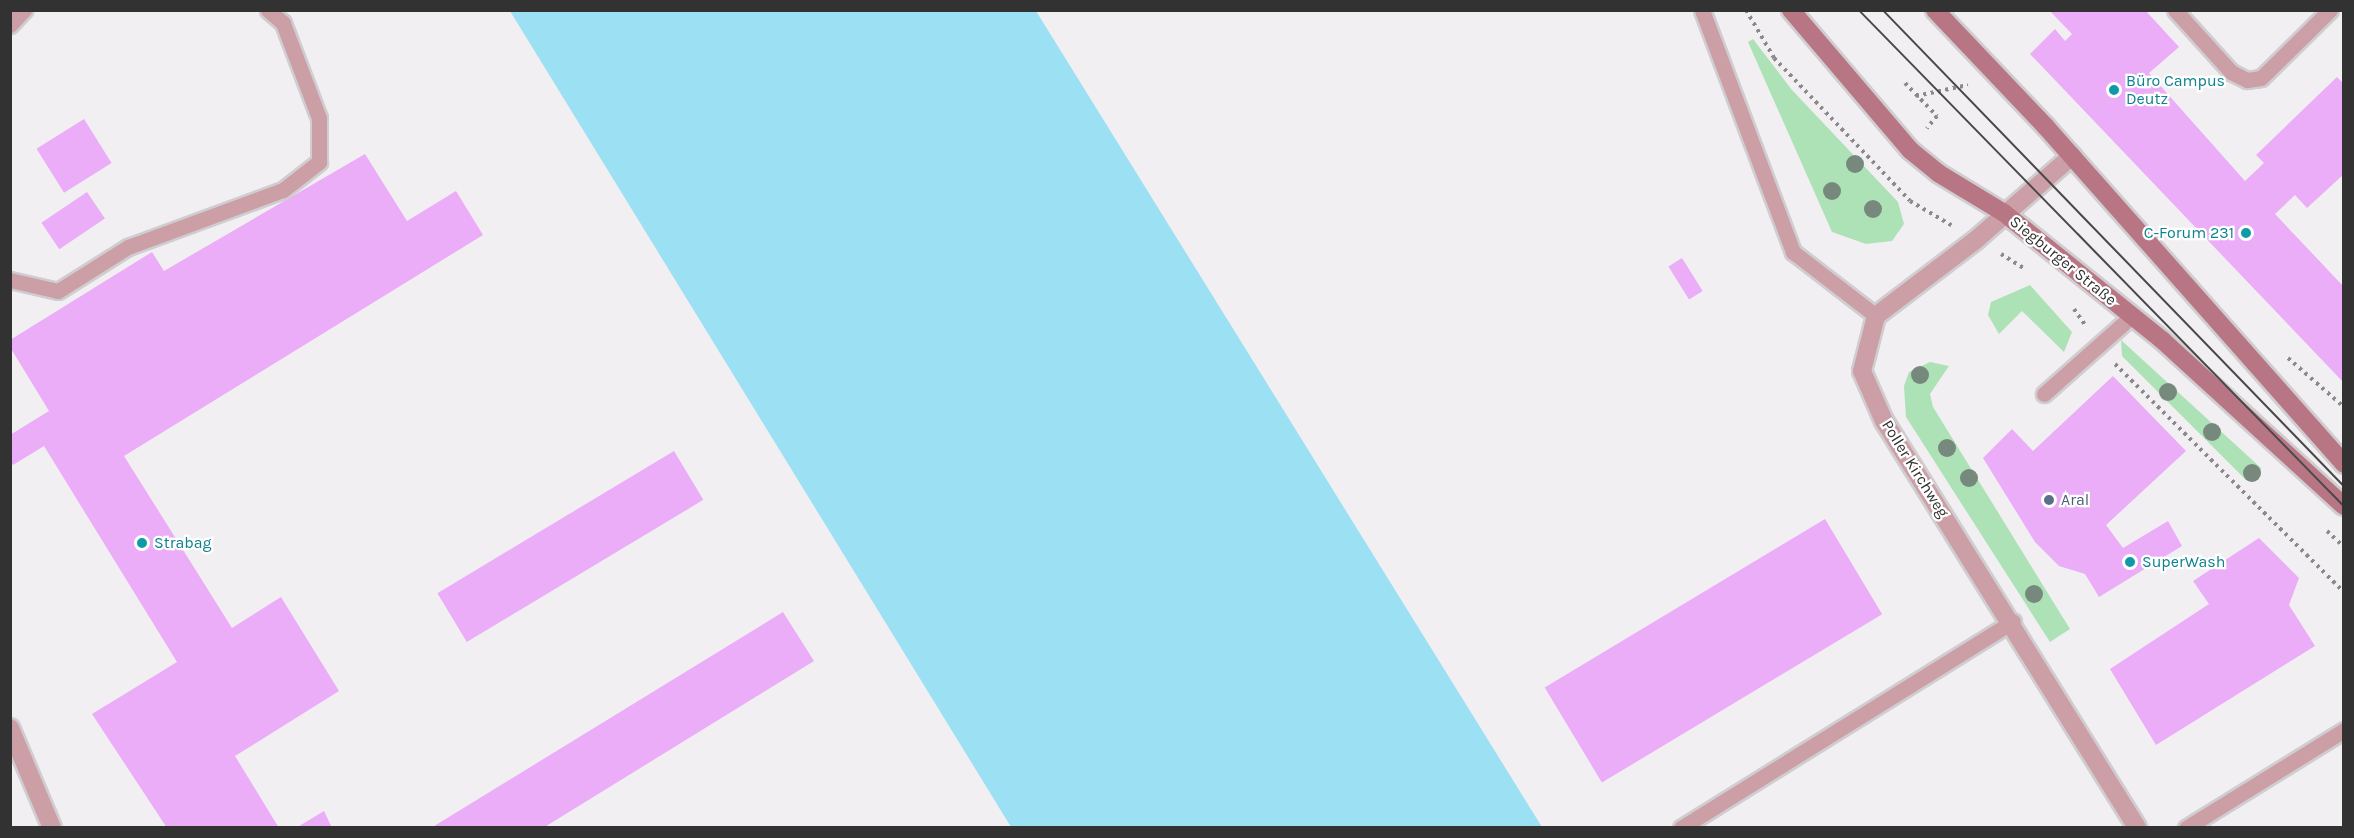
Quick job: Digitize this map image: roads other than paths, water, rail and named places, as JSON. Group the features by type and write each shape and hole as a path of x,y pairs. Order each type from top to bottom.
{"main road":[{"name":"Siegburger Straße","path":"1791,10 1910,150 1938,173 2004,213 2132,316 2343,506"},
{"path":"1935,10 2072,156 2343,464"}],"street":[{"path":"1876,316 2072,156"},
{"name":"Poller Kirchweg","path":"1876,316 1862,371 1884,421 2013,621 2137,828"},
{"path":"10,728 52,828"}],"lane":[{"path":"10,26 24,10"},
{"path":"10,280 58,291 128,247 282,190 319,162 319,117 282,23 268,10"},
{"path":"1702,10 1793,252 1876,316"},
{"path":"2175,10 2231,72 2247,80 2261,78 2330,10"},
{"path":"2044,394 2132,316"},
{"path":"1681,828 2013,621"},
{"path":"2186,828 2343,730"}],"water":[{"path":"510,11 1036,11 1542,827 1011,827"}],"tram line":[{"path":"1859,10 2344,506"},
{"path":"1883,10 2344,486"}],"place":[{"name":"Büro Campus Deutz","path":"2114,90"},
{"name":"C-Forum 231","path":"2246,233"},
{"name":"Aral","path":"2049,500"},
{"name":"Strabag","path":"142,543"},
{"name":"SuperWash","path":"2130,562"}]}
